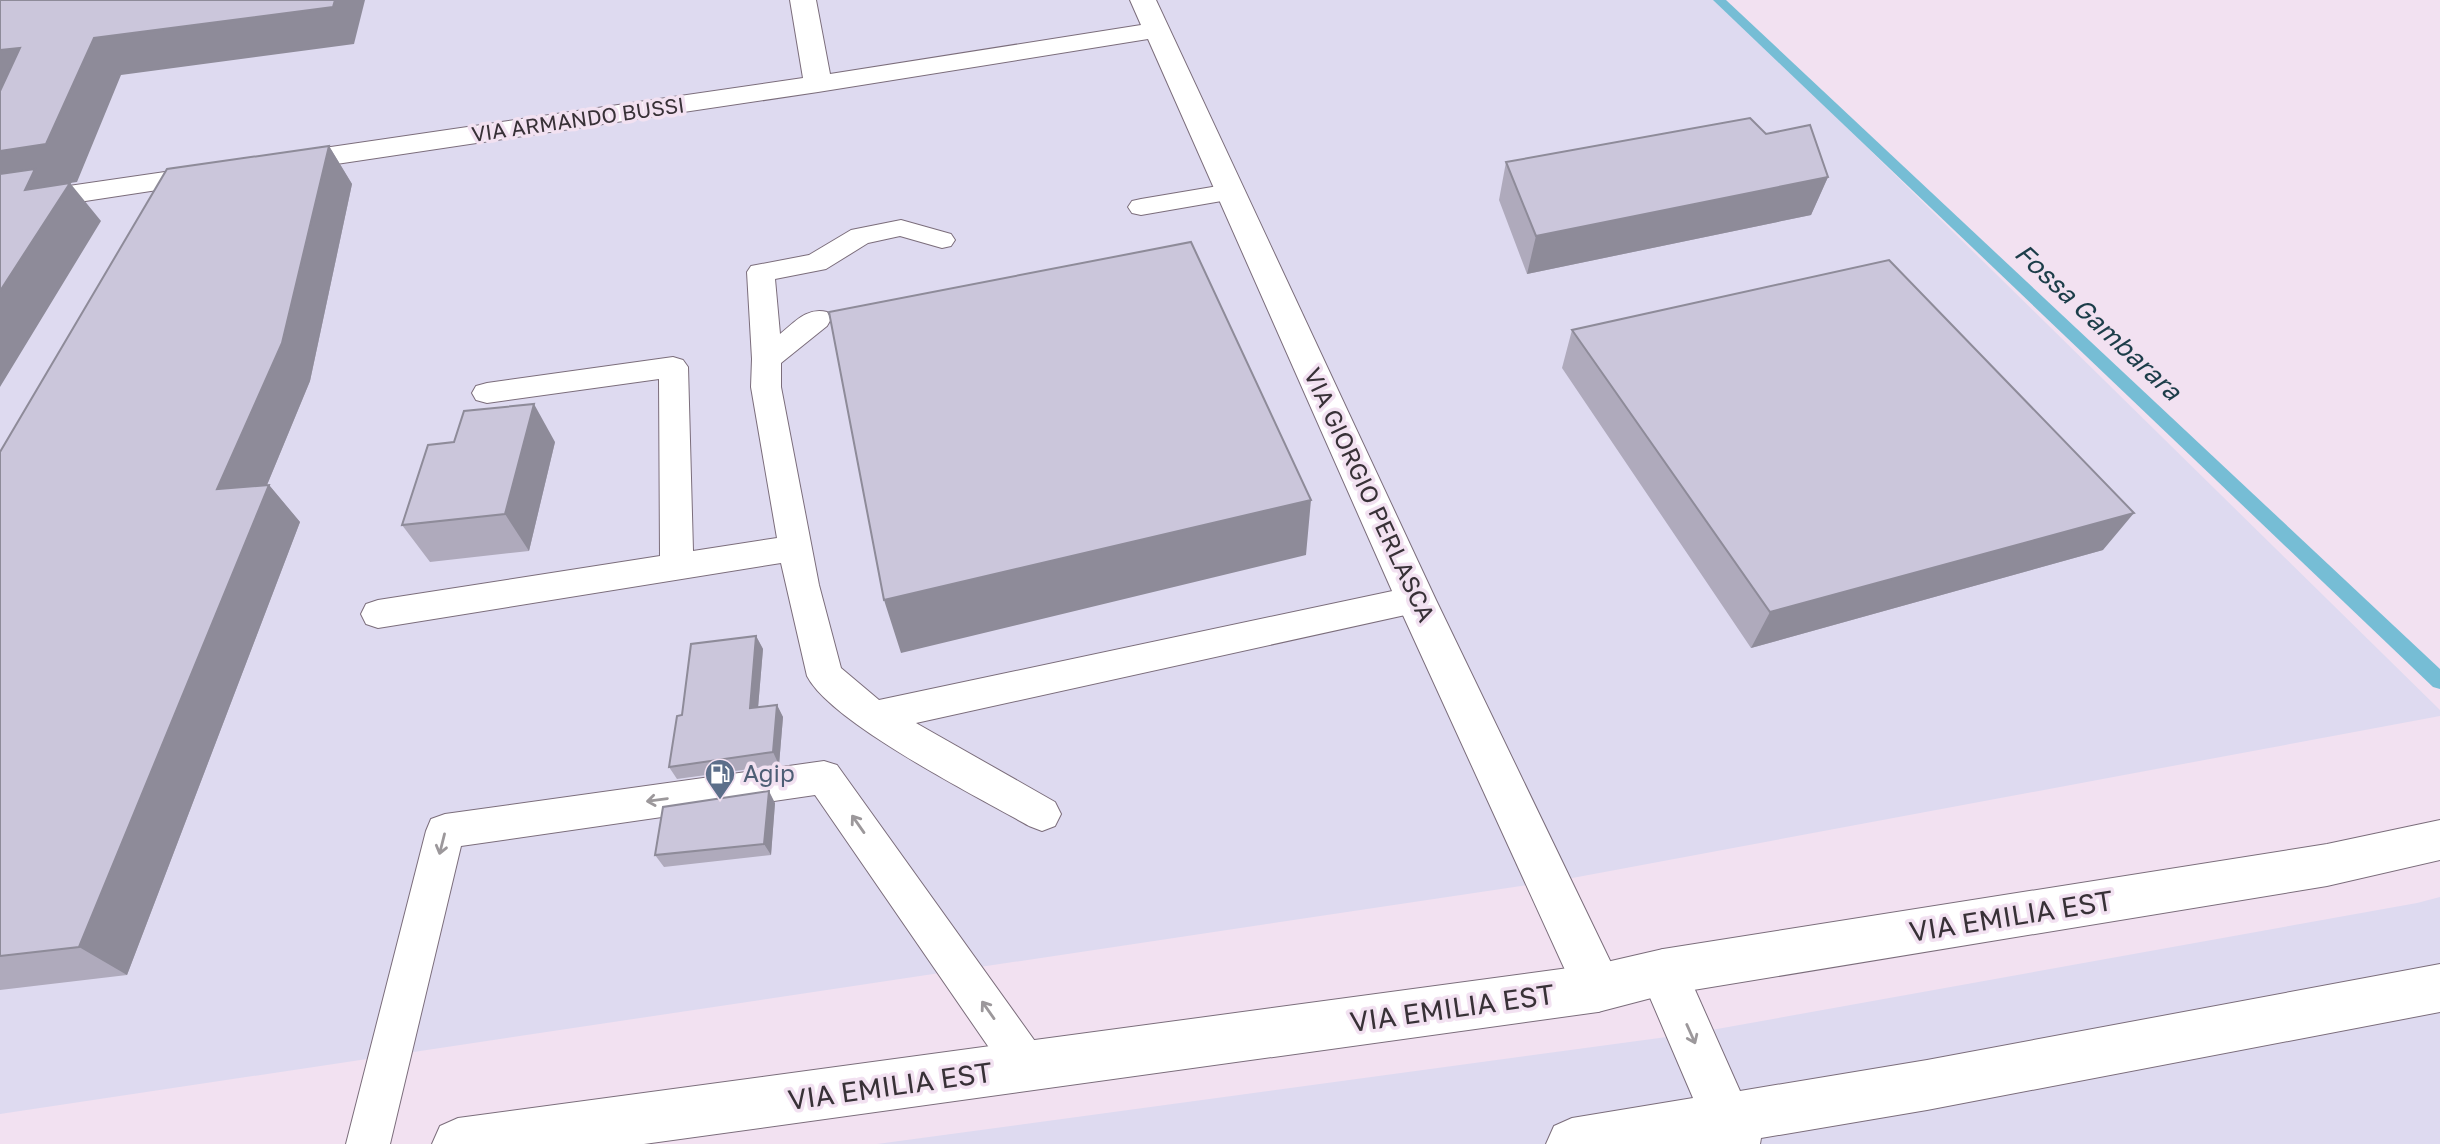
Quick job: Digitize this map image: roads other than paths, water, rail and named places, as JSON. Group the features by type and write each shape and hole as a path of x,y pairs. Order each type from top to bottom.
{"street":[{"path":"803,0 818,84"},
{"name":"VIA ARMANDO BUSSI","path":"0,205 818,84 1149,15"},
{"name":"VIA GIORGIO PERLASCA","path":"1149,15 1416,600 1598,988"},
{"name":"VIA EMILIA EST","path":"458,1144 1598,988 1662,972 2327,865 2440,840"},
{"path":"1662,972 1733,1131"},
{"path":"1572,1144 1733,1131 1927,1085 2440,988"}],"lane":[{"path":"1140,207 1230,192"},
{"path":"942,240 901,228 860,236 816,263 761,272 767,359 766,387 795,548 825,676 873,717 1042,814"},
{"path":"767,359 817,319"},
{"path":"487,393 673,367 677,567"},
{"path":"378,614 795,548"},
{"path":"873,717 1416,600"},
{"path":"368,1144 445,831 824,776 1027,1066"}],"waterway":[{"name":"Fossa Gambarara","path":"1719,0 2440,681"}],"place":[{"name":"Agip","path":"720,801"}]}
